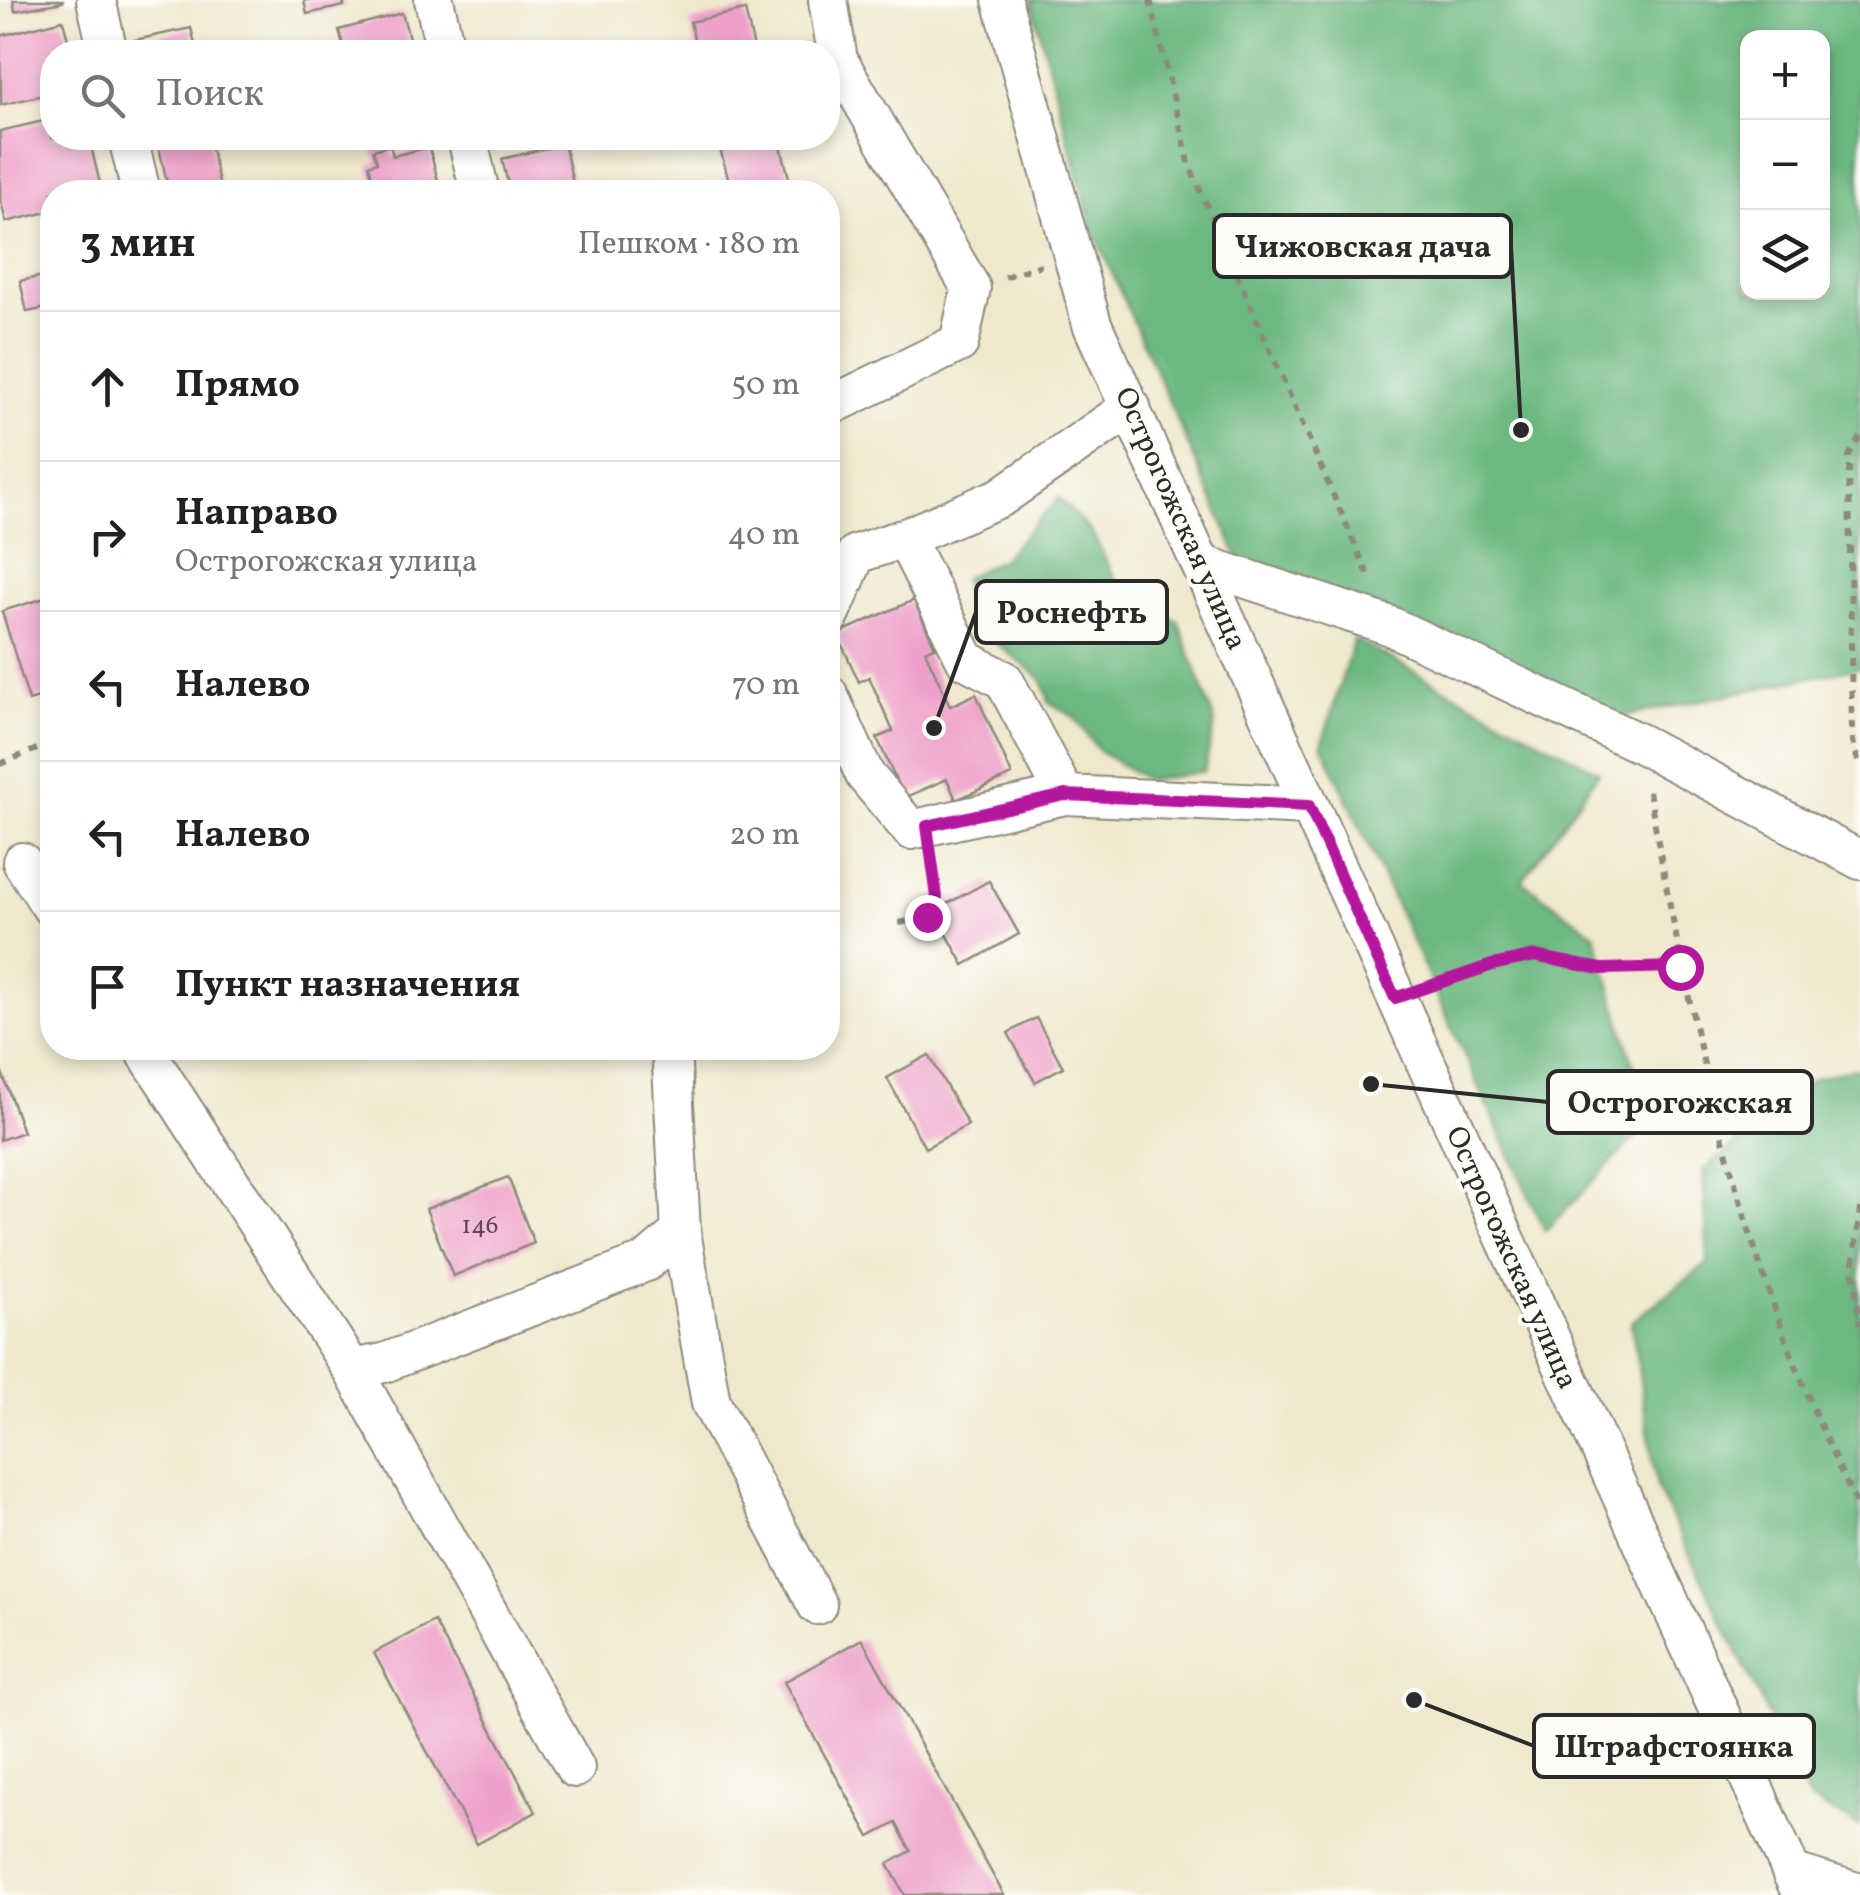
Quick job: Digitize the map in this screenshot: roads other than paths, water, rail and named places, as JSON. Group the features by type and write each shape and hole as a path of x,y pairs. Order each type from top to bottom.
{"street":[{"path":"96,0 105,40"},
{"path":"434,0 443,40"},
{"path":"828,0 835,40"},
{"name":"Острогожская улица","path":"1002,0 1092,324 1797,1884"},
{"path":"840,63 971,288 959,343 840,401"},
{"path":"131,150 138,180"},
{"path":"470,150 477,180"},
{"path":"840,592 856,554 1000,498 1131,407"},
{"path":"905,538 966,660 1004,680 1065,795"},
{"path":"1201,564 1388,625 1641,744 1860,860"},
{"path":"840,720 865,775 911,830 1065,795 1309,806"},
{"path":"22,862 40,890"},
{"path":"151,1060 352,1369 575,1768"},
{"path":"672,1060 681,1232 711,1403 817,1605"},
{"path":"352,1369 384,1363 646,1262 681,1232"},
{"path":"1797,1884 1860,1893"}],"place":[{"name":"Чижовская дача","path":"1521,430"},
{"name":"Роснефть","path":"934,728"},
{"name":"Острогожская","path":"1371,1084"},
{"name":"Штрафстоянка","path":"1414,1700"}]}
